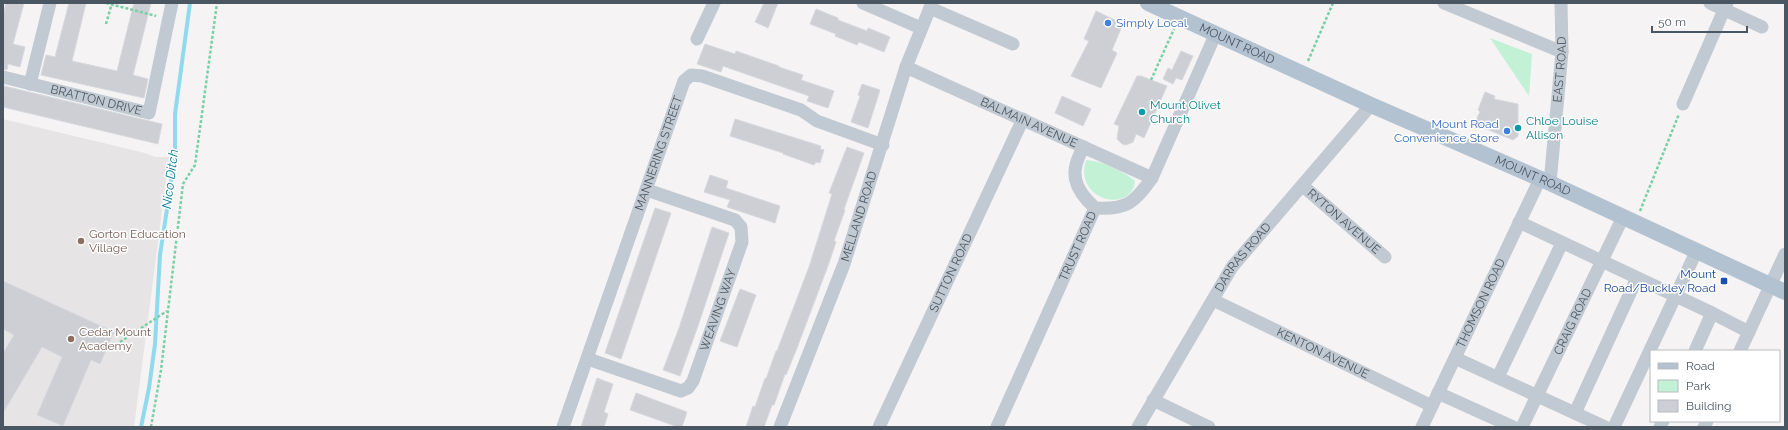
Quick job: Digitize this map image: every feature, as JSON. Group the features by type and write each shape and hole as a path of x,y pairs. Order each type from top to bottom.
{"main road":[{"name":"MOUNT ROAD","path":"1148,3 1371,105 1629,219 1785,292"}],"street":[{"path":"30,84 50,3"},
{"name":"BRATTON DRIVE","path":"3,77 150,113 172,3"},
{"path":"697,39 714,3"},
{"path":"863,3 921,28"},
{"path":"1444,3 1562,52"},
{"name":"EAST ROAD","path":"1545,181 1562,52 1561,3"},
{"path":"1710,3 1726,6 1762,27"},
{"path":"931,6 1013,44"},
{"name":"MELLAND ROAD","path":"780,427 795,393 844,264 883,145 906,67 931,6"},
{"path":"1683,104 1726,6"},
{"name":"TRUST ROAD","path":"997,427 1095,208 1108,209 1124,207 1139,196 1152,178 1216,33"},
{"name":"BALMAIN AVENUE","path":"906,67 1152,178"},
{"name":"MANNERING STREET","path":"563,427 684,81 691,75 702,76 786,104 800,110 817,121 883,145"},
{"name":"DARRAS ROAD","path":"1138,427 1232,268 1371,105"},
{"name":"SUTTON ROAD","path":"880,427 1023,119"},
{"path":"1084,147 1075,165 1076,183 1081,193 1095,208"},
{"name":"THOMSON ROAD","path":"1422,427 1519,222 1545,181"},
{"name":"RYTON AVENUE","path":"1303,186 1385,257"},
{"name":"WEAVING WAY","path":"588,359 681,391 688,388 693,381 713,327 742,242 741,227 734,220 647,190"},
{"name":"CRAIG ROAD","path":"1522,427 1602,262 1629,219"},
{"path":"1519,222 1749,332"},
{"path":"1498,377 1562,243"},
{"path":"1650,350 1697,250"},
{"path":"1740,350 1785,254"},
{"path":"1575,413 1637,278"},
{"name":"KENTON AVENUE","path":"1213,300 1432,406"},
{"path":"1695,350 1712,313"},
{"path":"1614,427 1650,350"},
{"path":"1455,358 1605,427"},
{"path":"1438,393 1513,427"},
{"path":"1153,400 1209,427"}],"path":[{"path":"106,3 168,20"},
{"path":"151,427 161,370 183,184 195,165 217,3"},
{"path":"1302,73 1334,3"},
{"path":"106,24 112,4"},
{"path":"1151,80 1179,17"},
{"path":"1629,219 1683,104"},
{"path":"120,342 167,311"}],"shaded area":[{"name":"Gorton Education Village","path":"3,119 145,153 155,157 169,157 134,427 3,427"}],"green space":[{"path":"1490,38 1532,54 1529,96"},
{"path":"1086,160 1106,165 1130,177 1135,181 1132,191 1124,197 1115,200 1104,198 1095,193 1088,185 1084,174"}],"building":[{"path":"6,3 24,3 13,44 25,47 20,67 8,64 7,70 3,69 3,15"},
{"path":"69,3 86,3 72,61 117,71 134,3 151,3 133,75 148,79 144,98 41,75 46,55 55,57"},
{"path":"764,3 778,3 768,28 755,22"},
{"path":"816,9 838,18 838,20 867,31 868,28 890,37 884,52 859,42 857,45 835,36 836,34 810,24"},
{"path":"1096,11 1123,24 1112,50 1117,53 1101,88 1071,76 1089,41 1084,39"},
{"path":"705,44 735,54 736,51 779,66 803,75 801,80 834,91 828,108 807,101 809,96 723,66 721,72 697,64"},
{"path":"1181,51 1193,56 1182,80 1176,78 1173,84 1163,79 1168,68 1172,70"},
{"name":"Mount Olivet Church","path":"1137,76 1141,76 1167,86 1144,138 1136,134 1133,142 1126,145 1122,144 1117,139 1119,126 1114,124"},
{"path":"862,84 880,90 868,128 851,122 860,96 858,95"},
{"path":"4,86 162,124 158,144 3,107"},
{"path":"1485,92 1495,96 1494,99 1518,104 1518,136 1513,140 1474,124 1480,112 1478,110"},
{"path":"1062,96 1091,109 1083,126 1055,113"},
{"path":"735,119 821,146 820,149 824,150 820,163 816,162 814,165 783,153 730,136"},
{"path":"847,147 864,153 844,209 845,210 834,241 836,242 829,263 797,348 764,427 746,427 809,267 832,194 829,193"},
{"path":"710,175 728,181 726,188 780,206 775,223 727,207 730,200 704,192"},
{"path":"655,208 671,213 621,359 605,353"},
{"path":"712,227 729,233 680,376 663,370 679,328"},
{"path":"3,281 114,332 100,364 91,360 63,426 37,415 62,357 42,347 3,413 3,353 14,335 3,329"},
{"path":"740,289 756,295 737,347 720,341"},
{"path":"597,378 613,384 604,412 608,414 604,427 581,427"},
{"path":"636,393 687,412 682,427 678,427 630,410"}],"waterway":[{"name":"Nico Ditch","path":"141,427 149,388 155,344 160,255 175,156 175,114 190,3"}],"place":[{"name":"Simply Local","path":"1108,23"},
{"name":"Mount Olivet Church","path":"1142,112"},
{"name":"Chloe Louise Allison","path":"1518,128"},
{"name":"Mount Road Convenience Store","path":"1507,131"},
{"name":"Gorton Education Village","path":"81,241"},
{"name":"Mount Road/Buckley Road","path":"1724,281"},
{"name":"Cedar Mount Academy","path":"71,339"}]}
